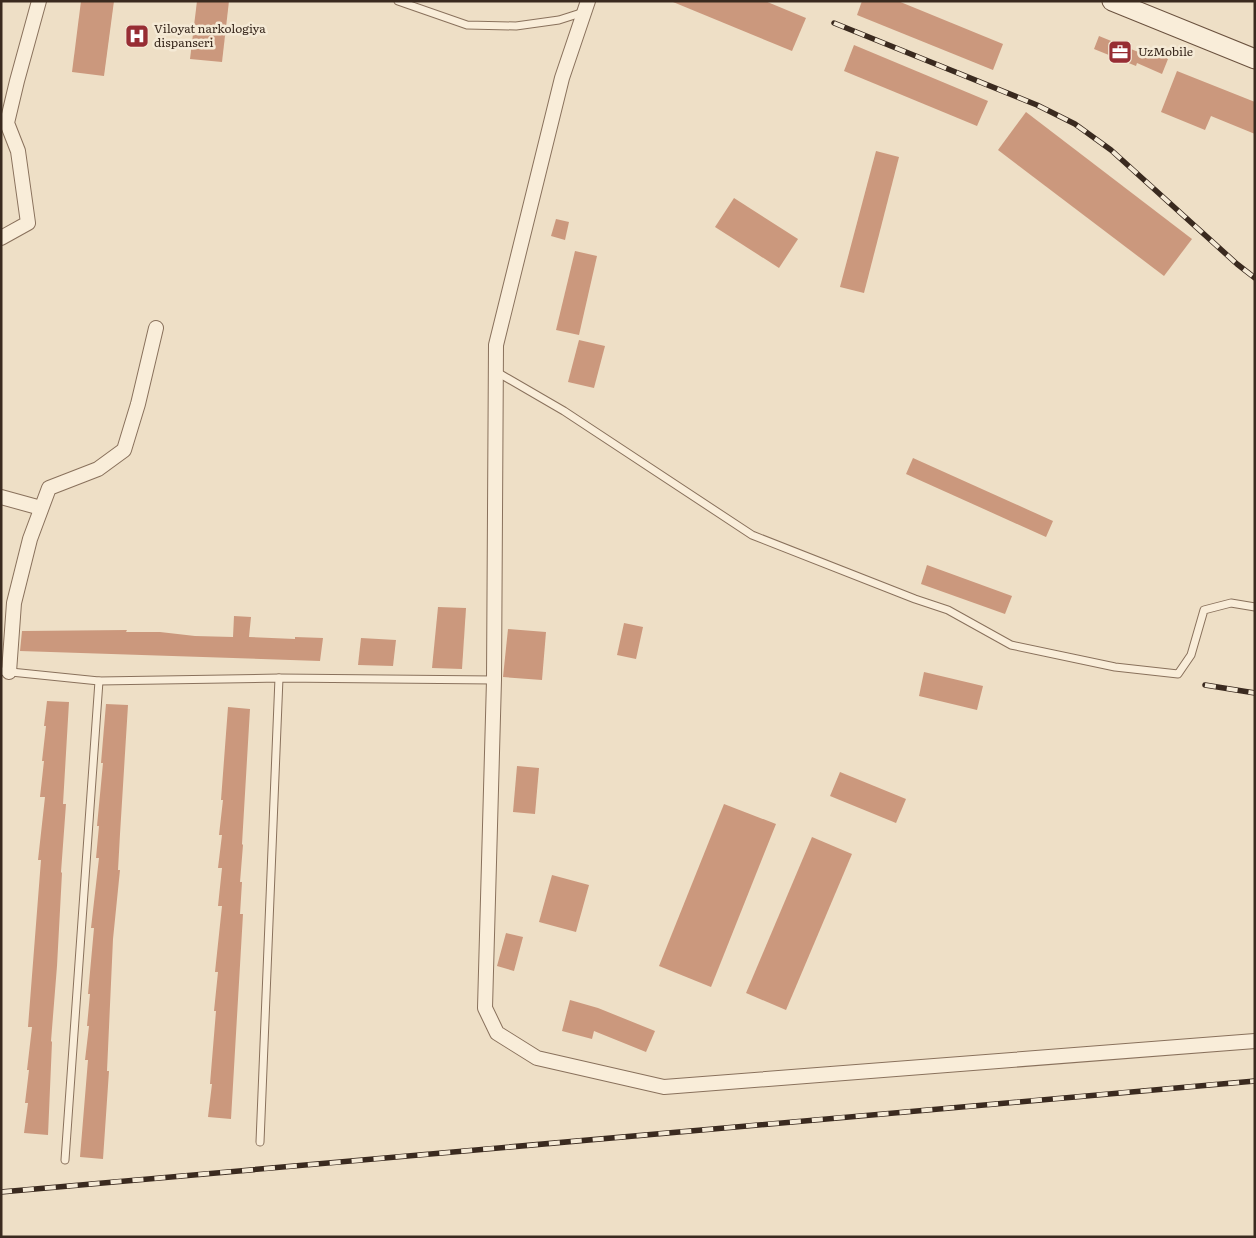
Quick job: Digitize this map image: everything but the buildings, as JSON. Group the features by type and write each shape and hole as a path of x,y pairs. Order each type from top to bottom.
{"main road":[{"path":"1112,1 1255,59"}],"street":[{"path":"1,238 28,223 18,151 7,123 39,1"},
{"path":"586,7 560,88 496,346 494,680 485,1008 497,1033 537,1058 664,1087 1255,1041"},
{"path":"5,671 14,603 30,539 49,488 98,469 124,450 138,404 156,328"},
{"path":"1,496 41,508"}],"lane":[{"path":"398,1 467,26 516,26 559,20 586,7"},
{"path":"495,371 564,411 752,535 948,610 1011,644 1115,667 1178,674 1191,655 1204,610 1231,603 1255,607"},
{"path":"5,671 99,681 279,678 494,680"},
{"path":"260,1142 279,678"},
{"path":"65,1160 99,681"}],"railway":[{"path":"834,23 1037,105 1075,124 1111,150 1255,278"},
{"path":"1205,685 1255,693"},
{"path":"1,1192 1255,1081"}],"place":[{"name":"Viloyat narkologiya dispanseri","path":"137,36"},
{"name":"UzMobile","path":"1120,52"}]}
